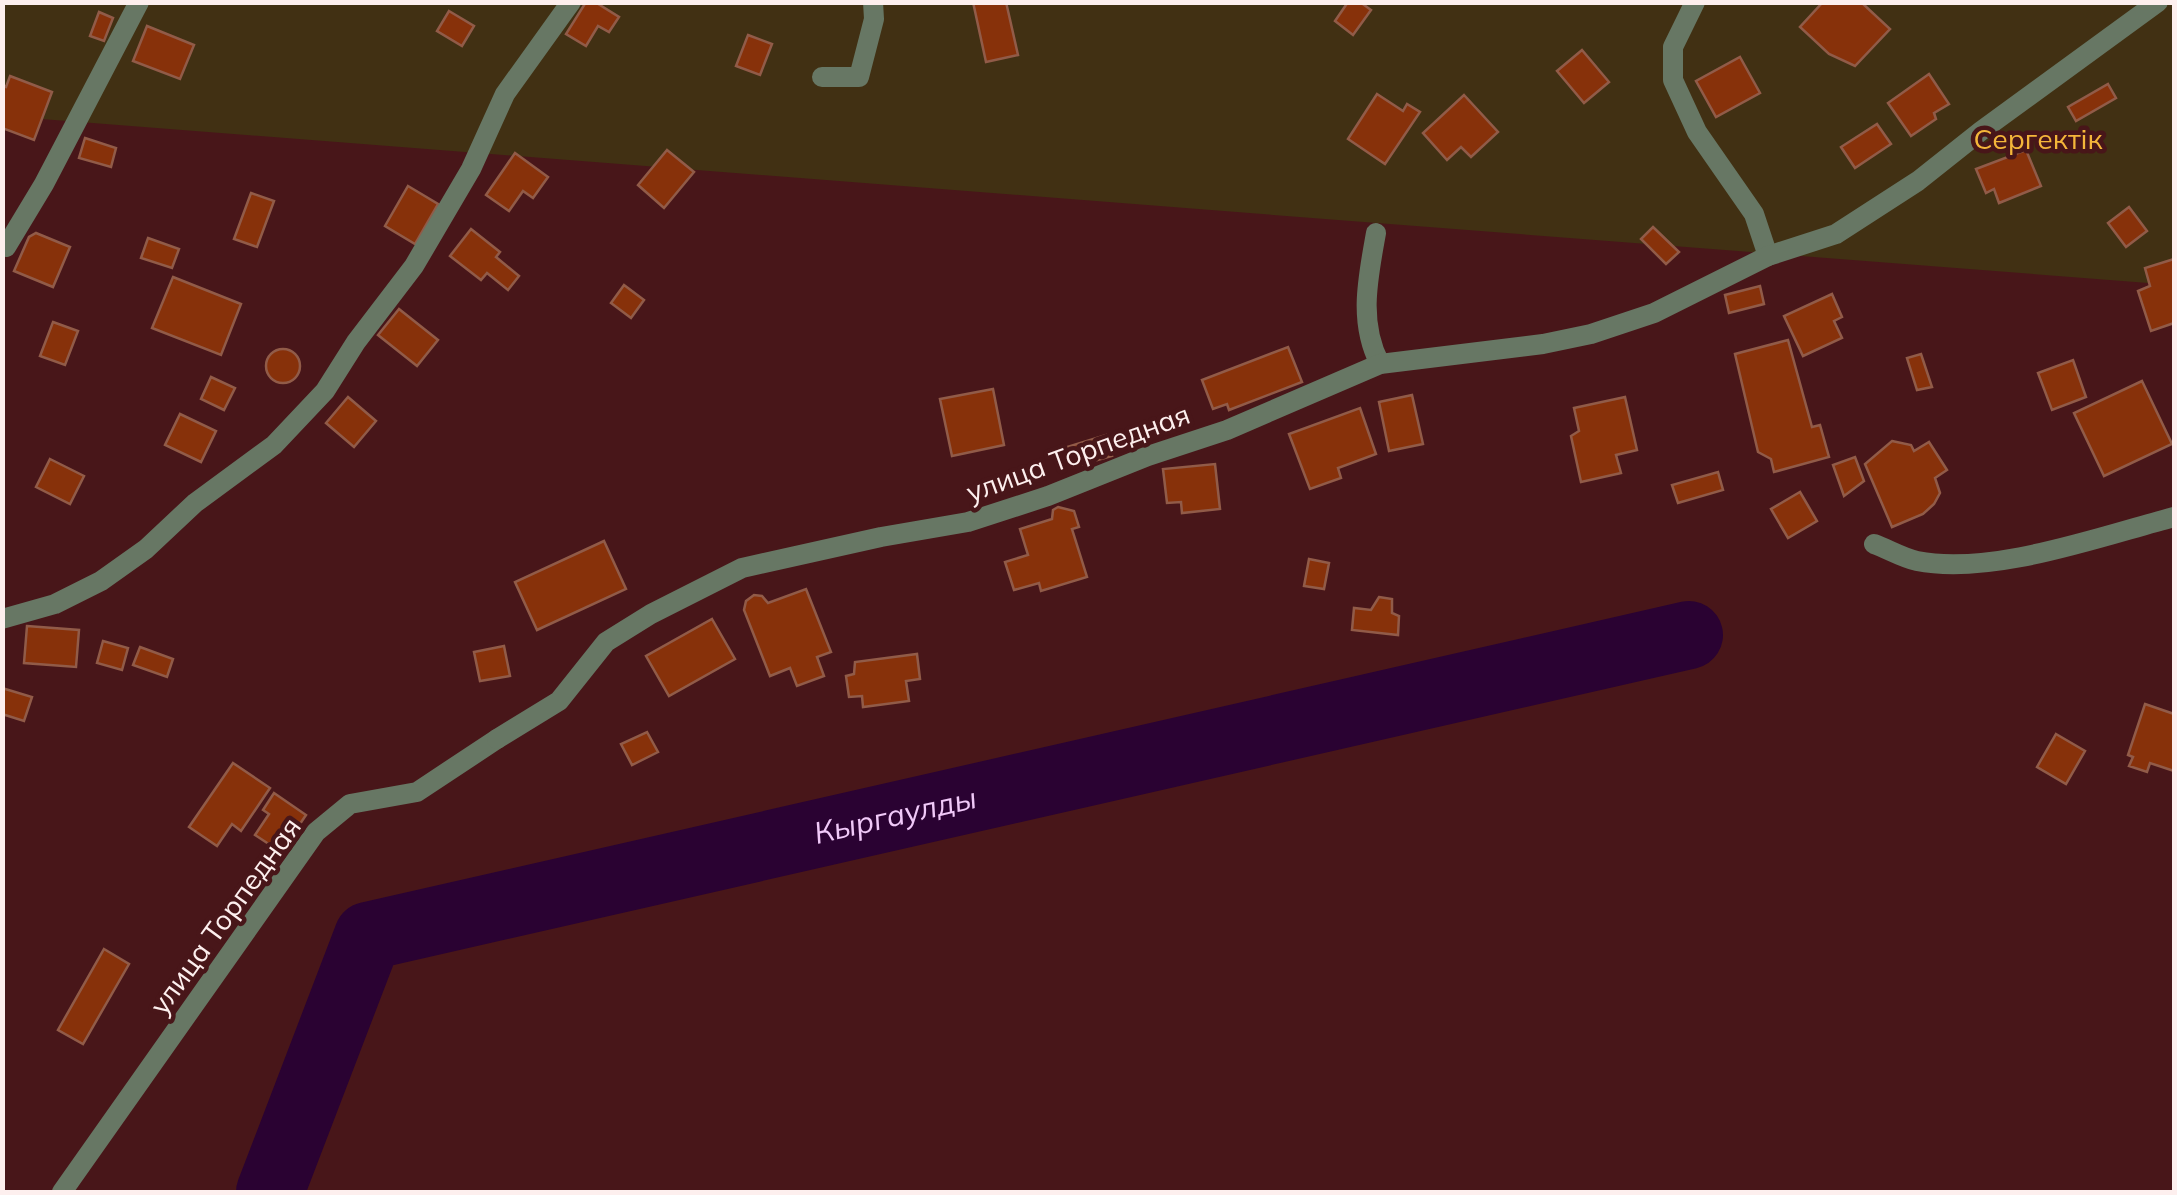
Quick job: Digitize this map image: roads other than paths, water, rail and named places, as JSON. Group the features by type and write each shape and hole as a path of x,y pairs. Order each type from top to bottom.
{"street":[{"path":"6,247 44,184 140,2"},
{"path":"2,618 55,604 101,581 131,560 195,503 274,445 325,390 414,266 471,169 505,94 571,2"},
{"path":"822,77 859,77 874,19 874,2"},
{"path":"1695,2 1673,47 1673,80 1697,132 1754,214 1768,256"},
{"name":"улица Торпедная","path":"62,1192 316,832 350,804 417,792 559,701 606,642 651,614 742,568 881,536 968,522 1048,496 1227,430 1380,364 1543,344 1591,334 1654,313 1768,256 1836,234 2158,2"},
{"path":"1376,232 1366,318 1369,342 1380,364"},
{"path":"1874,544 1917,561 1978,564 2055,549 2174,517"}],"waterway":[{"name":"Кыргаулды","path":"270,1192 368,936 1689,635"}],"park label":[{"name":"Сергектік","path":"2038,139"}]}
